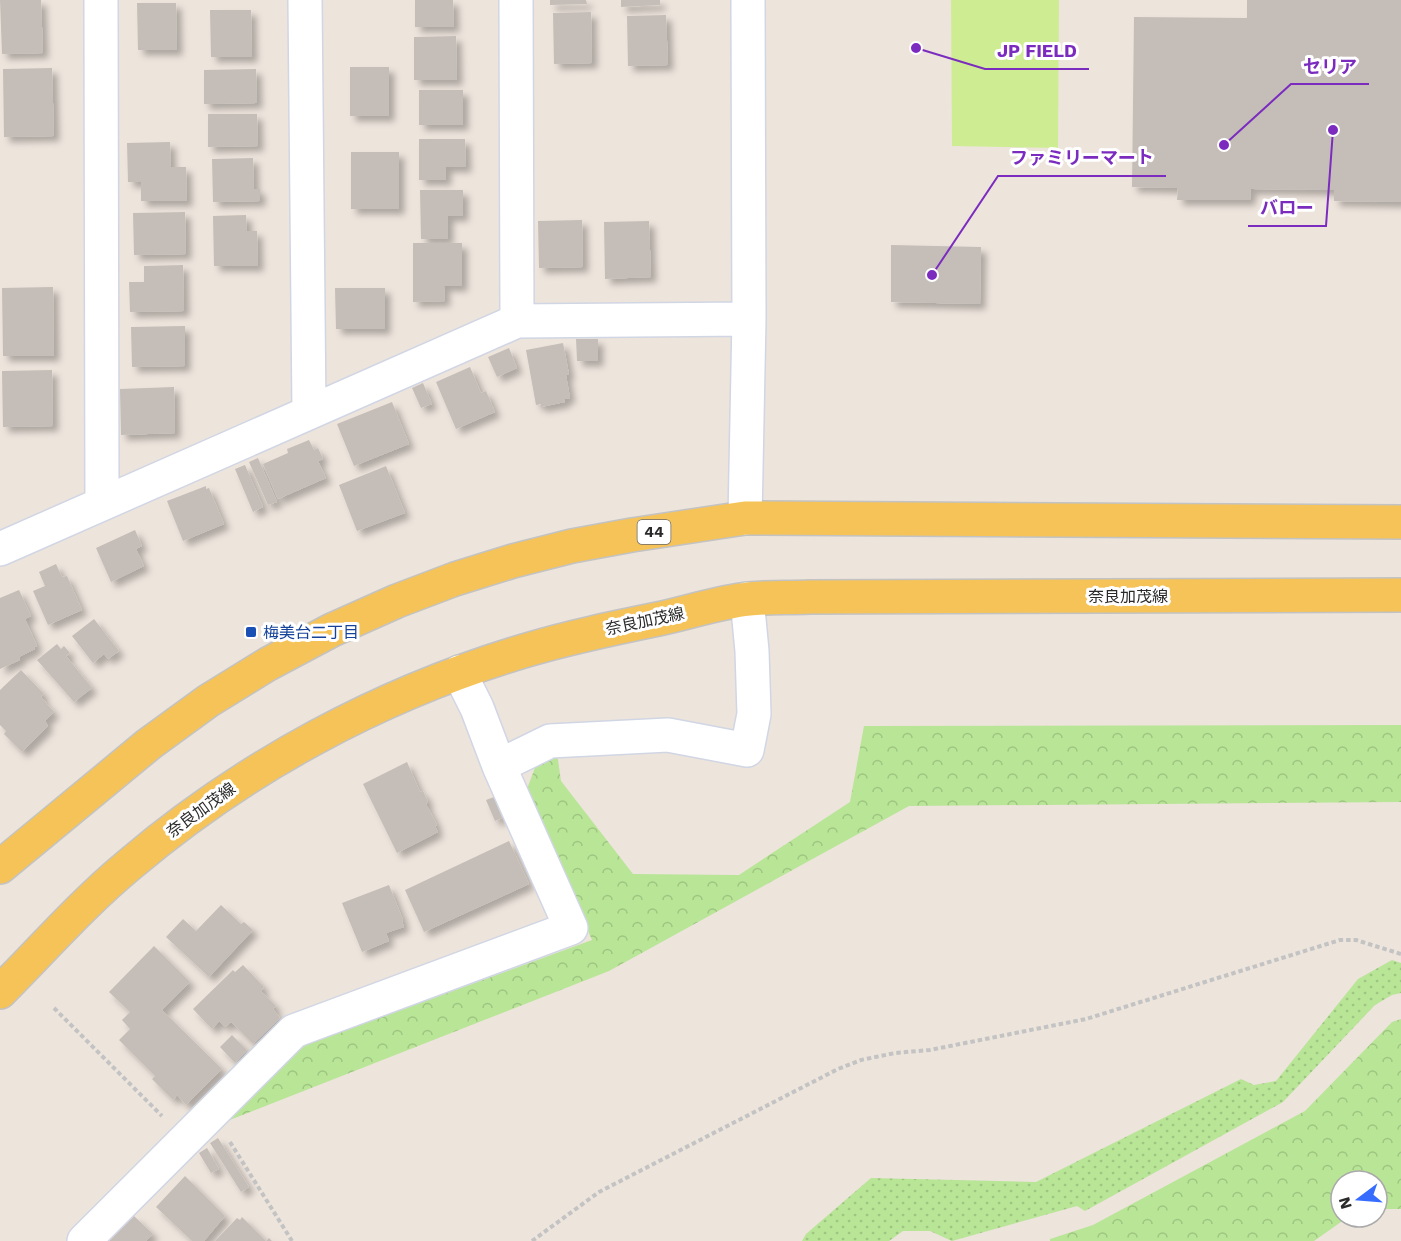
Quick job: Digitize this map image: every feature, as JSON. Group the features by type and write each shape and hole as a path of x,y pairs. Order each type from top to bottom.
{"main road":[{"name":"44","path":"0,867 149,744 208,701 268,664 332,630 398,600 454,579 572,546 745,518 1401,522"},
{"name":"奈良加茂線","path":"6,973 129,865 180,824 233,786 289,752 346,721 459,672 596,631 747,599 1401,595"}],"street":[{"path":"101,0 102,502"},
{"path":"305,0 309,412"},
{"path":"516,0 517,321"},
{"path":"745,518 749,319 748,0"},
{"path":"0,549 102,502 517,321 749,319"},
{"path":"499,766 550,741 668,735 747,750 754,714 752,651 747,599"},
{"path":"84,1241 294,1031 571,928 499,766 477,708 459,672"}],"path":[{"path":"532,1241 599,1192 815,1079 861,1060 895,1053 930,1050 1086,1019 1340,940 1356,940 1401,954"},
{"path":"54,1008 185,1140"},
{"path":"212,1113 292,1241"}],"green space":[{"path":"951,0 1059,0 1058,148 952,146"},
{"path":"1401,725 1401,802 909,806 609,971 222,1123 289,1056 308,1044 592,940 527,789 536,765 557,753 561,781 633,874 739,875 850,802 864,726"},
{"path":"1392,960 1401,963 1401,993 1392,995 1375,1005 1283,1102 1085,1211 1077,1206 952,1241 930,1231 903,1231 889,1241 802,1241 806,1234 871,1178 1036,1182 1241,1079 1254,1085 1276,1081 1358,979"},
{"path":"1401,1019 1401,1209 1389,1209 1389,1169 1329,1169 1329,1229 1331,1229 1314,1241 1050,1241 1050,1239 1093,1225 1305,1111 1392,1022"}],"building":[{"path":"0,0 41,0 43,53 2,54"},
{"path":"415,0 453,0 454,27 415,27"},
{"path":"550,0 586,0 587,4 550,5"},
{"path":"621,0 660,0 660,5 621,7"},
{"path":"1247,0 1401,0 1401,202 1334,201 1334,190 1251,189 1250,200 1177,200 1178,188 1132,187 1134,17 1247,18"},
{"path":"137,3 176,3 177,50 138,50"},
{"path":"210,10 251,10 252,57 211,57"},
{"path":"591,12 592,63 554,64 553,13"},
{"path":"666,15 668,65 628,66 627,16"},
{"path":"456,36 457,80 414,80 414,37"},
{"path":"350,67 389,67 389,116 350,116"},
{"path":"52,68 54,136 4,137 3,69"},
{"path":"256,69 257,103 204,104 204,70"},
{"path":"419,90 463,90 463,125 419,125"},
{"path":"208,114 257,114 258,146 208,147"},
{"path":"419,139 465,139 466,167 446,167 446,180 419,180"},
{"path":"170,142 171,167 186,167 187,201 141,201 141,182 128,182 127,143"},
{"path":"351,152 399,152 399,209 351,209"},
{"path":"253,158 254,189 260,189 260,201 213,202 212,159"},
{"path":"420,190 463,190 463,216 448,216 448,239 421,239"},
{"path":"185,212 186,254 134,255 133,213"},
{"path":"246,215 247,231 257,231 258,266 214,266 213,216"},
{"path":"582,220 583,267 539,268 538,221"},
{"path":"649,221 651,277 605,279 604,222"},
{"path":"413,243 462,243 462,286 444,286 445,301 413,302"},
{"path":"891,245 981,247 980,304 891,302"},
{"path":"183,265 184,311 130,312 129,282 144,282 144,266"},
{"path":"53,287 54,356 3,356 2,288"},
{"path":"335,288 385,288 385,329 336,329"},
{"path":"185,326 185,366 132,367 131,327"},
{"path":"576,339 598,339 598,361 577,361"},
{"path":"563,343 569,374 566,375 570,398 564,399 565,402 541,407 541,404 536,405 526,350"},
{"path":"509,348 517,368 497,377 488,357"},
{"path":"470,367 481,393 486,391 495,412 456,429 436,382"},
{"path":"52,370 53,426 3,427 2,371"},
{"path":"423,383 432,404 421,408 412,388"},
{"path":"174,387 175,433 121,435 120,389"},
{"path":"392,402 409,444 354,466 337,424"},
{"path":"309,440 314,450 318,448 323,459 318,461 326,478 278,499 263,464 288,453 287,449"},
{"path":"258,458 277,502 268,505 249,462"},
{"path":"245,465 263,507 253,512 235,469"},
{"path":"386,466 405,513 357,531 339,485"},
{"path":"206,486 206,489 209,488 224,524 183,541 167,501"},
{"path":"135,530 142,546 136,549 144,566 111,582 96,548"},
{"path":"56,564 62,577 67,576 82,610 48,625 33,591 45,586 39,572"},
{"path":"19,590 31,616 25,619 37,646 19,657 20,660 0,669 0,598"},
{"path":"94,619 119,651 108,659 104,654 93,663 72,636"},
{"path":"57,644 61,649 64,646 70,653 66,656 92,688 74,702 37,660"},
{"path":"21,670 44,694 41,697 54,712 45,721 48,726 22,752 4,734 6,731 0,725 0,690"},
{"path":"407,762 420,792 423,791 428,802 426,804 437,825 435,826 438,832 397,853 363,784"},
{"path":"494,797 502,818 495,821 486,800"},
{"path":"509,841 529,884 424,932 405,890"},
{"path":"389,885 404,927 386,933 389,941 362,952 342,903"},
{"path":"221,905 241,924 244,922 253,930 209,977 166,937 183,919 196,931"},
{"path":"154,946 190,982 162,1010 222,1069 186,1105 177,1095 173,1100 152,1079 155,1076 119,1040 130,1029 122,1020 130,1012 109,992"},
{"path":"243,965 264,987 261,991 276,1006 273,1009 280,1018 253,1044 231,1022 225,1027 219,1021 212,1029 193,1009 233,970 235,972"},
{"path":"232,1035 247,1050 235,1063 220,1047"},
{"path":"218,1138 249,1187 241,1192 210,1143"},
{"path":"207,1148 219,1169 211,1173 199,1153"},
{"path":"185,1176 225,1216 204,1241 192,1241 156,1207"},
{"path":"134,1216 153,1234 146,1241 109,1241"},
{"path":"242,1217 266,1241 215,1241 237,1218 240,1220"}],"place":[{"name":"JP FIELD","path":"916,48"},
{"name":"バロー","path":"1333,130"},
{"name":"セリア","path":"1224,145"},
{"name":"ファミリーマート","path":"932,275"},
{"name":"梅美台二丁目","path":"251,632"}]}
